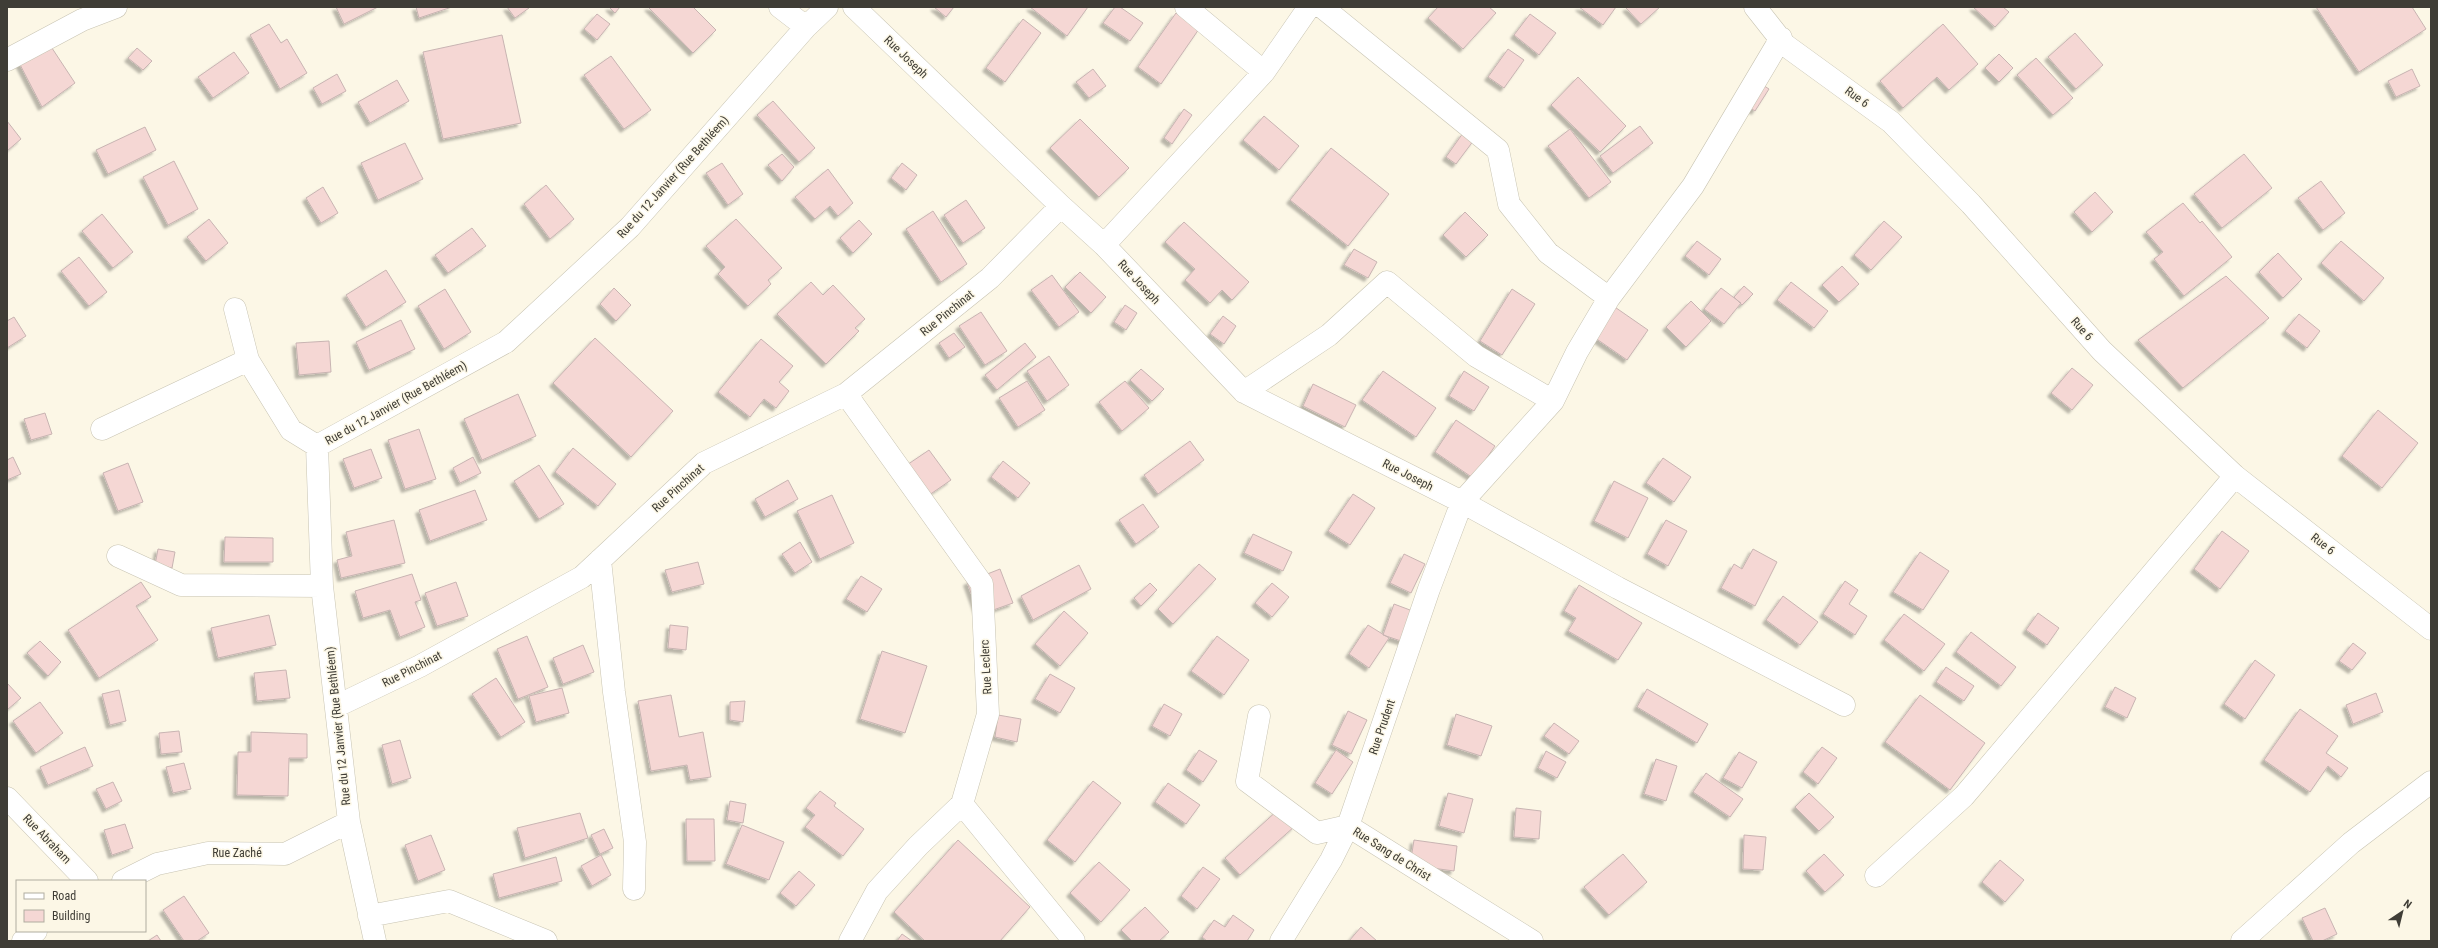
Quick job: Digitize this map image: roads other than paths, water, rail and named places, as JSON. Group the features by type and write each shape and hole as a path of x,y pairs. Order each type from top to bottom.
{"street":[{"path":"7,60 82,20 116,7"},
{"path":"780,7 806,27"},
{"name":"Rue du 12 Janvier (Rue Bethléem)","path":"375,941 349,822 337,706 322,586 317,446 506,342 630,227 806,27 827,7"},
{"name":"Rue Joseph","path":"854,7 1060,206 1104,245 1244,392 1462,502 1618,588 1844,705"},
{"path":"1186,7 1264,72"},
{"path":"1104,245 1264,72 1309,7"},
{"path":"1322,7 1498,150 1509,204 1548,253 1609,298"},
{"name":"Rue 6","path":"1755,7 1785,45 1891,122 1971,204 2102,351 2235,476 2431,629"},
{"path":"1462,502 1553,401 1577,352 1609,298 1693,186 1780,38"},
{"name":"Rue Pinchinat","path":"337,706 420,666 582,577 704,463 846,394 990,278 1060,206"},
{"path":"1244,392 1328,335 1387,282 1476,356 1553,401"},
{"path":"235,309 248,360 291,430 317,446"},
{"path":"102,429 248,360"},
{"name":"Rue Leclerc","path":"846,394 982,584 988,714 962,804"},
{"path":"1876,876 1964,796 2235,476"},
{"name":"Rue Prudent","path":"1281,941 1331,860 1348,826 1429,588 1462,502"},
{"path":"118,556 181,585 322,586"},
{"path":"600,560 614,692 635,842 634,889"},
{"name":"Rue Sang de Christ","path":"1259,716 1247,781 1317,833 1348,826 1532,941"},
{"path":"2242,941 2351,843 2431,782"},
{"name":"Rue Abraham","path":"7,798 86,880"},
{"path":"850,941 877,892 918,846 962,804 1074,941"},
{"name":"Rue Zaché","path":"124,880 157,864 208,853 285,854 349,822"},
{"path":"370,916 450,901 546,941"},
{"path":"23,941 35,932"}]}
